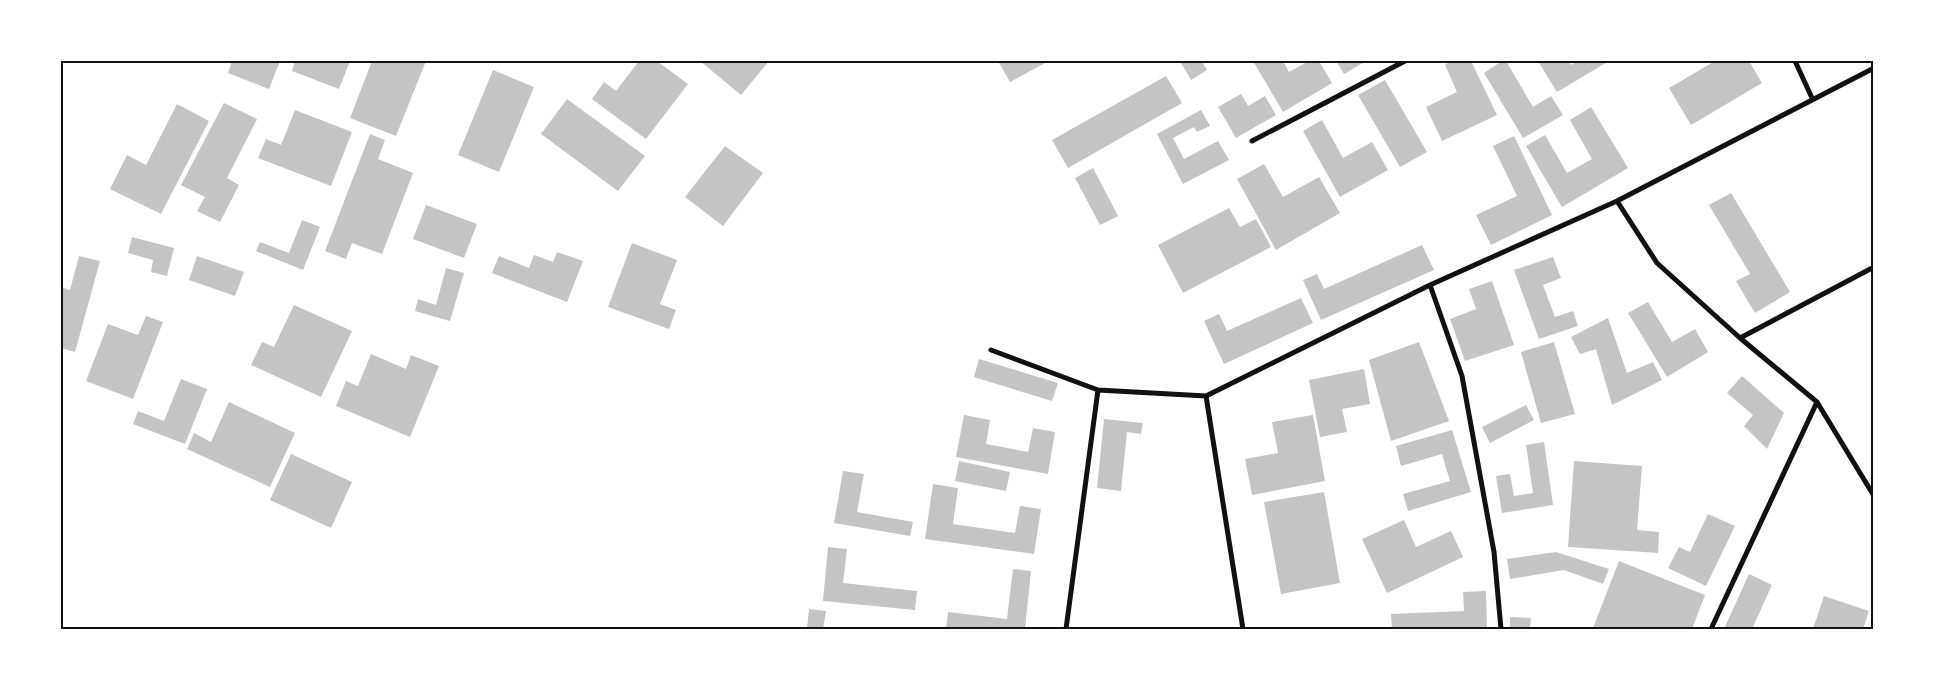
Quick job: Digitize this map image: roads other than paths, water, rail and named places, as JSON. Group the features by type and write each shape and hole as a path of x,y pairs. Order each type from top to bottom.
{"street":[{"path":"1252,141 1404,61"},
{"path":"1795,61 1812,98"},
{"path":"991,350 1098,390 1206,396 1430,285 1617,201 1812,98 1874,68"},
{"path":"1617,201 1657,264 1740,338 1817,402 1874,496"},
{"path":"1740,338 1874,268"},
{"path":"1430,285 1462,376 1494,552 1501,629"},
{"path":"1066,629 1098,390"},
{"path":"1206,396 1243,629"},
{"path":"1710,629 1817,402"}]}
